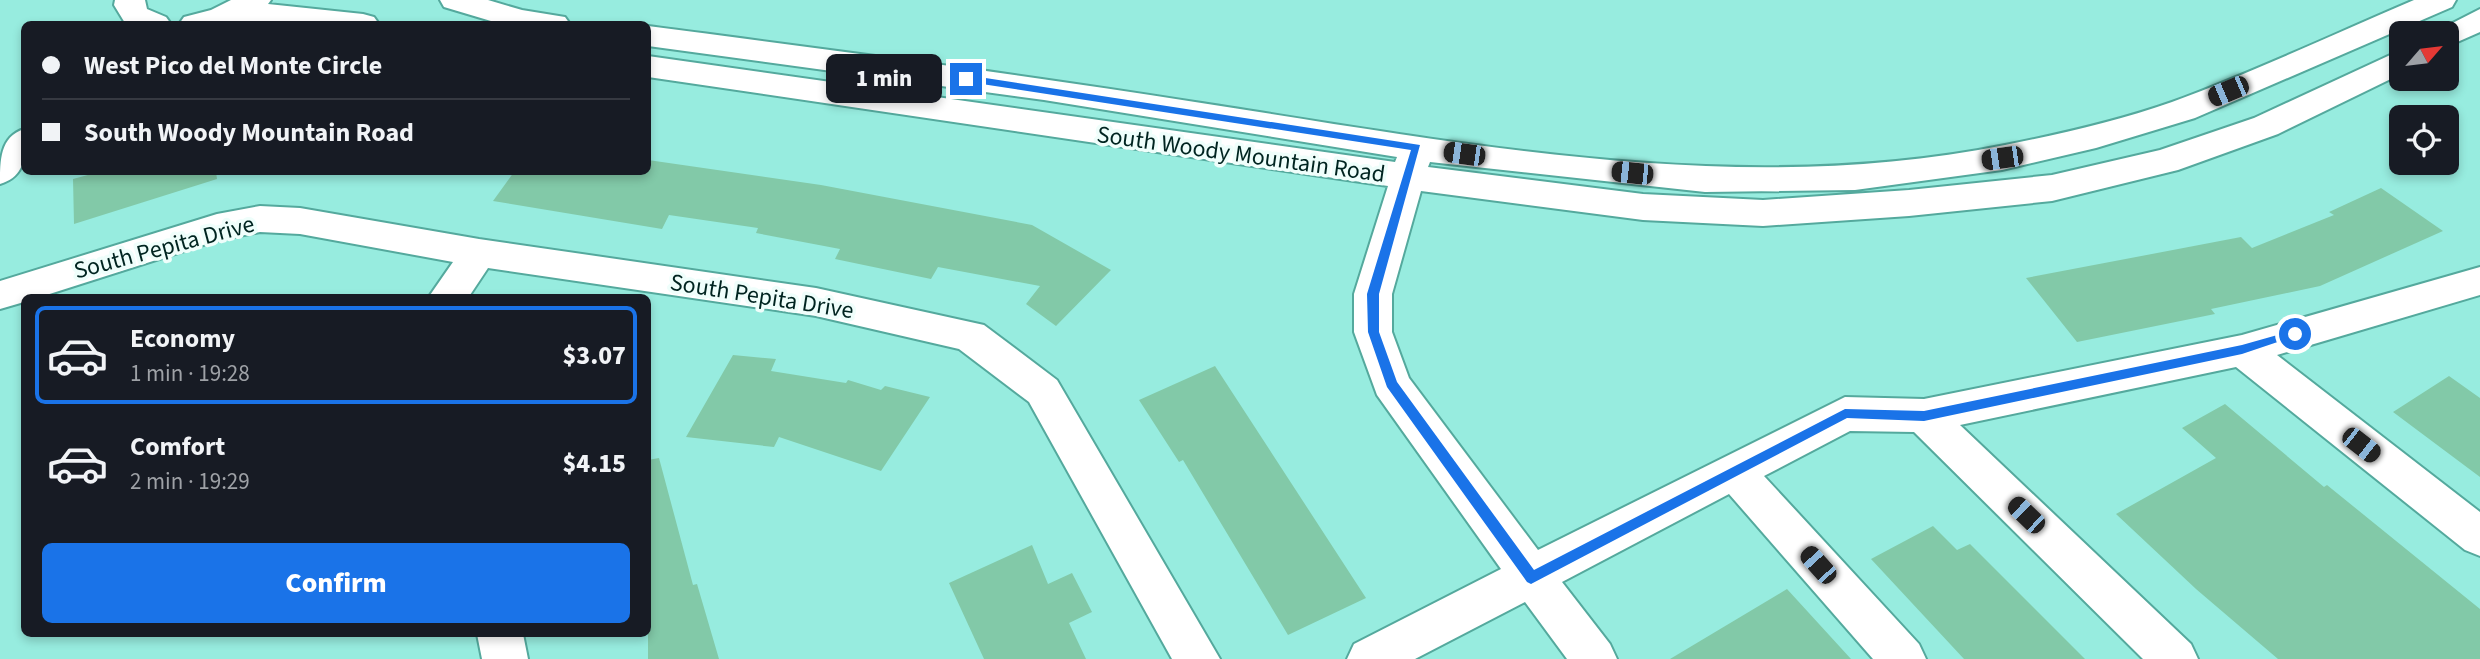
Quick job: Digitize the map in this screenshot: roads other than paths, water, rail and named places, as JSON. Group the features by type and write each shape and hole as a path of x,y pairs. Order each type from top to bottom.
{"street":[{"path":"455,0 528,21"},
{"name":"South Woody Mountain Road","path":"651,67 1412,162 1705,180 1855,178 2002,158 2096,136 2183,110 2441,0"},
{"path":"204,21 246,6 344,21"},
{"path":"126,10 148,21"},
{"path":"2459,30 2480,19"},
{"name":"South Woody Mountain Road","path":"651,36 1044,89 1643,208 1763,213 1909,203 2052,188 2166,161 2266,126 2389,67"},
{"path":"0,172 21,145"},
{"path":"1412,162 1373,294 1373,332 1391,384 1531,578 1594,659"},
{"name":"South Pepita Drive","path":"0,295 217,227 260,219 300,220 479,253 816,302 970,336 1043,391 1197,659"},
{"path":"450,294 479,253"},
{"path":"1370,659 1845,414 1924,416 2242,350 2480,281"},
{"path":"2242,350 2480,537"},
{"path":"1924,416 2175,659"},
{"path":"1734,471 1903,659"},
{"path":"501,637 505,659"}]}
